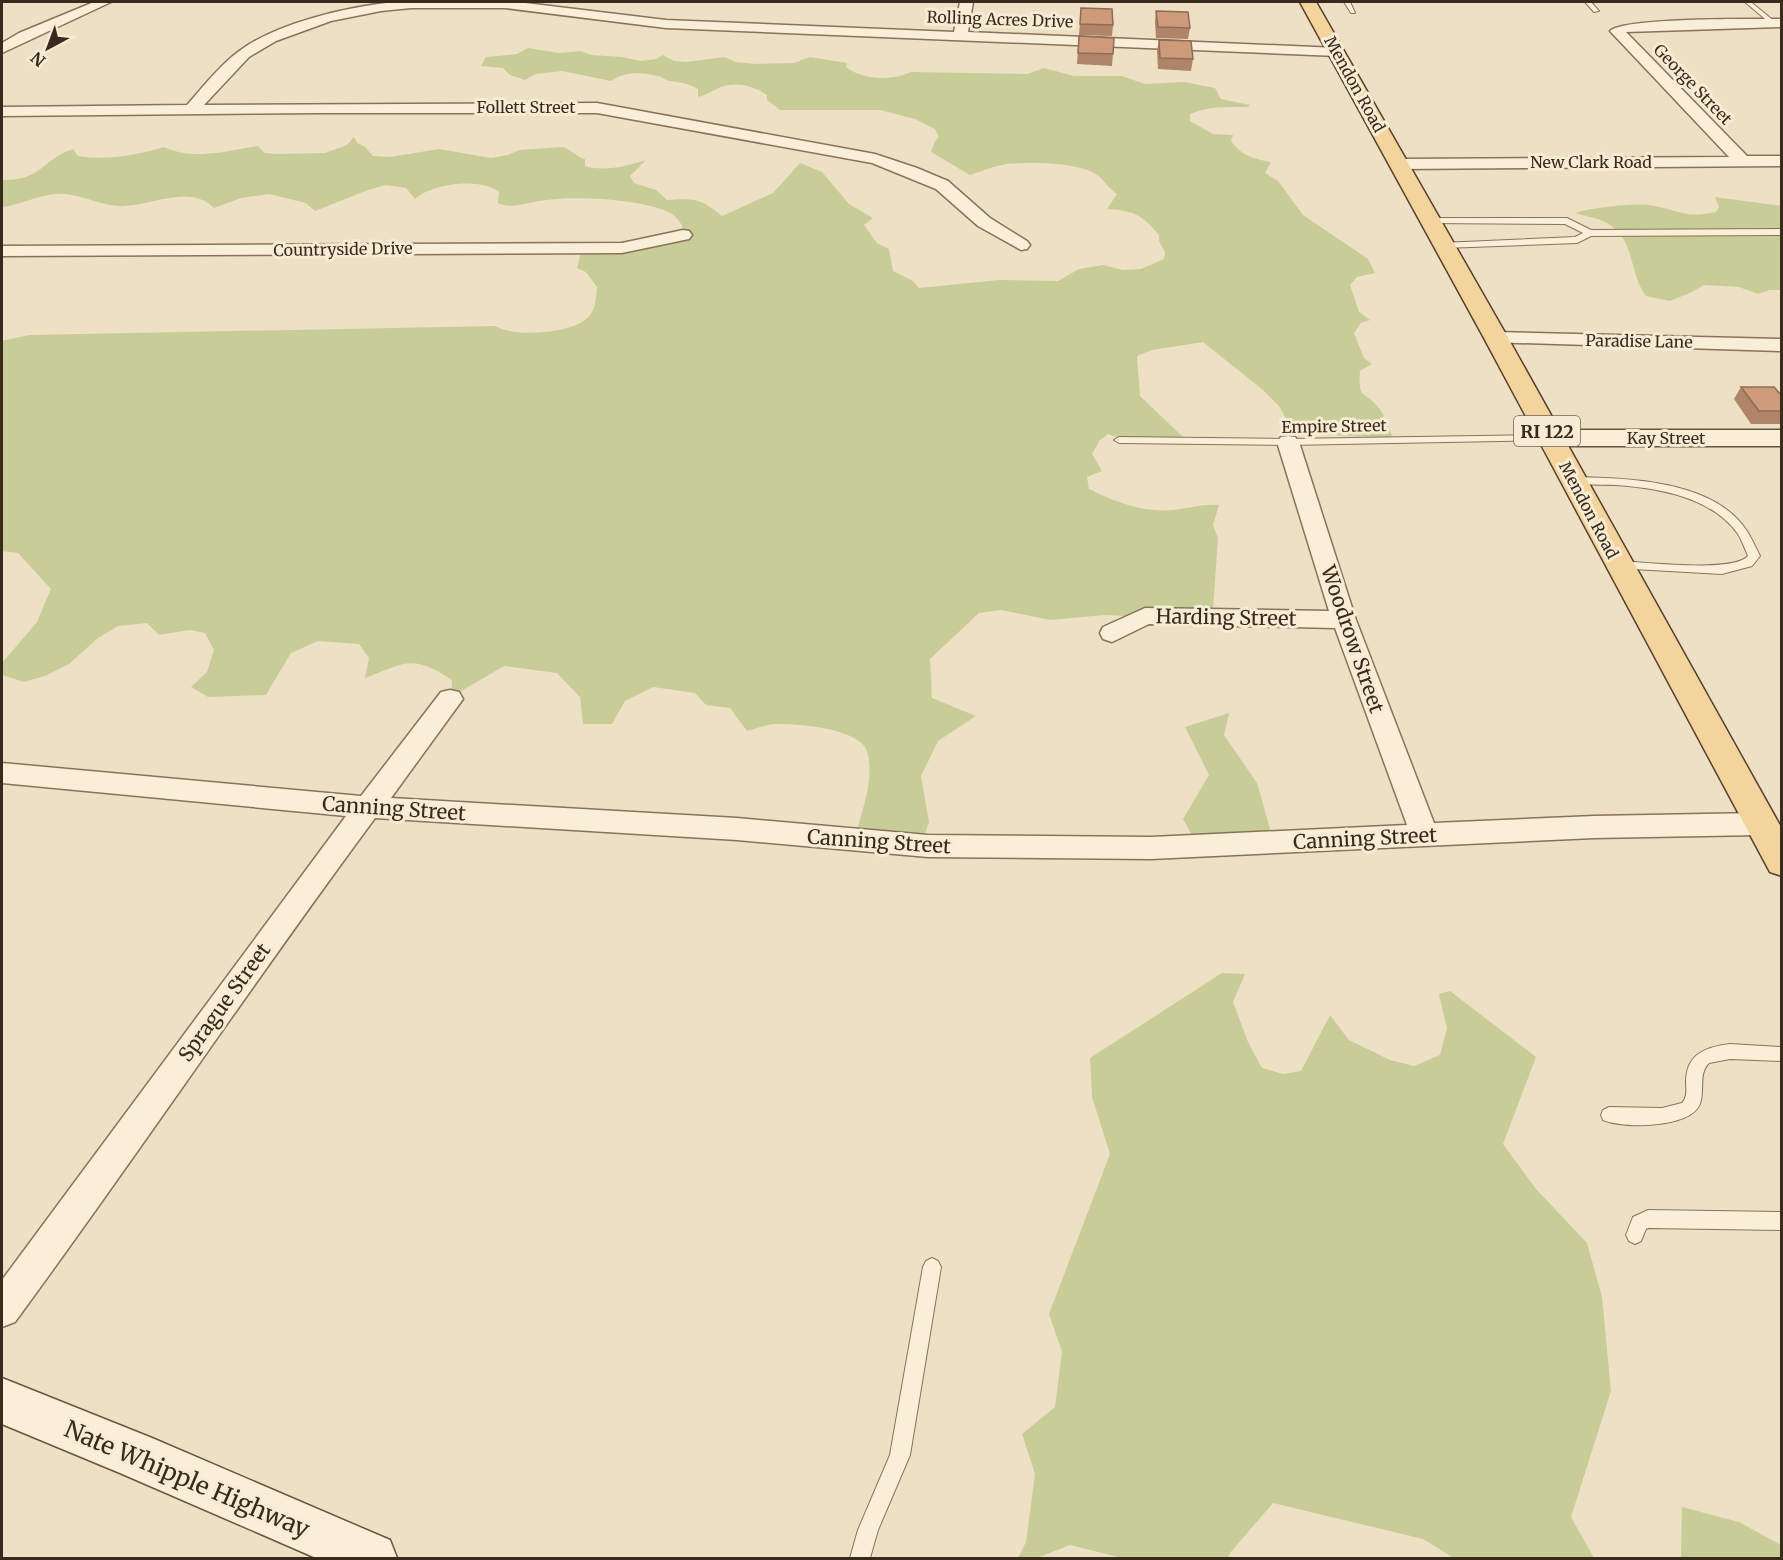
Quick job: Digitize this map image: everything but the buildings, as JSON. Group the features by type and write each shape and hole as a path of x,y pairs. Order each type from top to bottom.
{"main road":[{"name":"Mendon Road","path":"1308,2 1496,338 1759,824 1782,862"},
{"name":"Kay Street","path":"1550,438 1782,438"},
{"name":"Nate Whipple Highway","path":"2,1401 135,1455 372,1558"}],"street":[{"path":"2,49 24,36 104,2"},
{"path":"960,35 967,2"},
{"name":"Rolling Acres Drive","path":"191,110 244,54 271,38 328,18 381,7 411,4 505,4 666,24 1337,52"},
{"name":"George Street","path":"1742,161 1617,31 1624,28 1652,26 1779,26"},
{"name":"Follett Street","path":"2,112 104,109 597,108 875,159 911,171 942,185 984,222 1021,245"},
{"name":"New Clark Road","path":"1400,164 1782,161"},
{"name":"Countryside Drive","path":"2,251 622,248 683,235"},
{"name":"Paradise Lane","path":"1496,338 1782,345"},
{"name":"Woodrow Street","path":"1288,442 1344,620 1425,835"},
{"name":"Harding Street","path":"1112,633 1145,616 1344,620"},
{"name":"Sprague Street","path":"2,1308 73,1214 306,889 450,699"},
{"name":"Canning Street","path":"2,773 367,807 737,829 928,846 1150,848 1594,827 1759,824"}],"lane":[{"path":"1347,2 1353,12"},
{"path":"1588,2 1596,11"},
{"path":"1748,2 1779,26"},
{"path":"1431,221 1567,221 1589,233 1782,232"},
{"path":"1444,245 1577,240 1589,233"},
{"name":"Empire Street","path":"1119,440 1288,442 1550,438"},
{"path":"1574,480 1646,484 1692,495 1730,520 1751,545 1754,556 1748,563 1722,570 1619,566"},
{"path":"1609,1115 1681,1112 1693,1102 1696,1089 1694,1072 1701,1059 1715,1053 1782,1054"},
{"path":"1635,1235 1639,1223 1648,1219 1782,1221"},
{"path":"860,1558 868,1530 900,1455 932,1267"}],"green space":[{"path":"528,48 559,53 581,51 591,55 641,61 656,59 663,55 674,61 686,62 725,57 735,62 756,64 794,63 810,57 847,63 846,67 860,75 877,78 895,77 911,72 1027,74 1044,68 1074,76 1122,76 1145,84 1184,82 1215,88 1221,99 1250,105 1197,111 1190,114 1190,121 1213,134 1233,135 1231,141 1244,153 1271,162 1265,173 1278,181 1303,215 1368,259 1375,273 1357,277 1350,285 1359,312 1370,320 1361,323 1354,333 1364,358 1372,364 1360,371 1360,387 1363,394 1380,410 1393,438 1294,433 1279,406 1263,390 1203,342 1152,350 1137,356 1140,396 1184,438 1126,441 1108,434 1100,440 1092,454 1102,471 1087,477 1089,489 1120,502 1151,510 1219,505 1213,525 1218,538 1213,610 1189,619 1105,615 1050,620 1001,610 979,613 930,659 932,698 976,716 938,741 921,776 929,822 921,845 855,837 869,783 869,762 867,751 862,743 840,732 811,726 774,724 747,731 730,708 706,705 695,693 653,687 625,701 612,724 583,724 580,697 557,673 504,666 451,697 452,680 428,666 409,663 365,678 369,658 359,644 318,641 291,653 266,695 208,697 191,687 207,672 214,650 205,633 190,630 159,635 147,623 118,626 98,638 69,664 45,676 24,682 2,675 2,663 37,622 51,589 18,553 2,551 2,341 29,335 495,326 514,332 553,331 577,325 585,320 589,317 596,301 597,287 586,272 577,268 583,244 629,241 684,230 672,214 643,204 575,198 510,206 498,203 499,192 491,187 469,183 433,189 415,199 406,188 386,185 315,211 306,203 269,194 241,198 214,208 194,197 116,206 65,194 49,195 2,207 2,180 26,177 54,158 73,149 78,156 99,158 132,155 164,147 199,154 258,146 265,153 325,153 347,145 354,137 357,143 365,147 373,156 390,157 439,149 491,158 519,150 562,147 585,159 585,166 592,168 616,168 646,160 630,176 634,183 656,190 667,200 691,199 703,202 722,216 773,193 800,163 822,172 849,204 873,218 864,225 877,243 889,249 893,271 913,281 919,288 999,280 1058,281 1079,269 1103,265 1123,270 1141,269 1164,259 1165,252 1159,241 1159,235 1153,228 1136,215 1107,209 1117,194 1093,172 1082,168 1055,164 1016,163 997,166 970,175 931,152 939,137 935,129 915,119 880,110 780,110 767,100 767,95 745,85 727,85 698,97 698,89 694,87 645,74 628,74 611,81 562,71 536,74 525,80 510,75 503,68 481,66 486,57 517,54"},
{"path":"1715,197 1781,206 1781,290 1770,290 1758,294 1739,287 1704,285 1670,301 1646,296 1636,277 1623,238 1607,223 1575,213 1622,205 1641,205 1688,214 1705,214 1716,212 1719,207"},
{"path":"1229,713 1224,735 1257,783 1273,839 1197,844 1183,819 1209,775 1185,727"},
{"path":"1222,973 1245,974 1233,1002 1248,1042 1262,1068 1283,1074 1301,1071 1330,1015 1349,1040 1390,1060 1414,1066 1440,1055 1447,1028 1439,994 1450,991 1536,1057 1503,1144 1536,1189 1587,1243 1602,1297 1611,1391 1571,1517 1594,1558 1454,1558 1423,1539 1273,1503 1228,1558 1122,1558 1070,1545 1037,1558 1018,1558 1026,1542 1035,1474 1022,1434 1055,1407 1062,1352 1049,1314 1110,1154 1092,1097 1090,1058"},
{"path":"1682,1507 1739,1522 1781,1545 1781,1558 1681,1558"}]}
